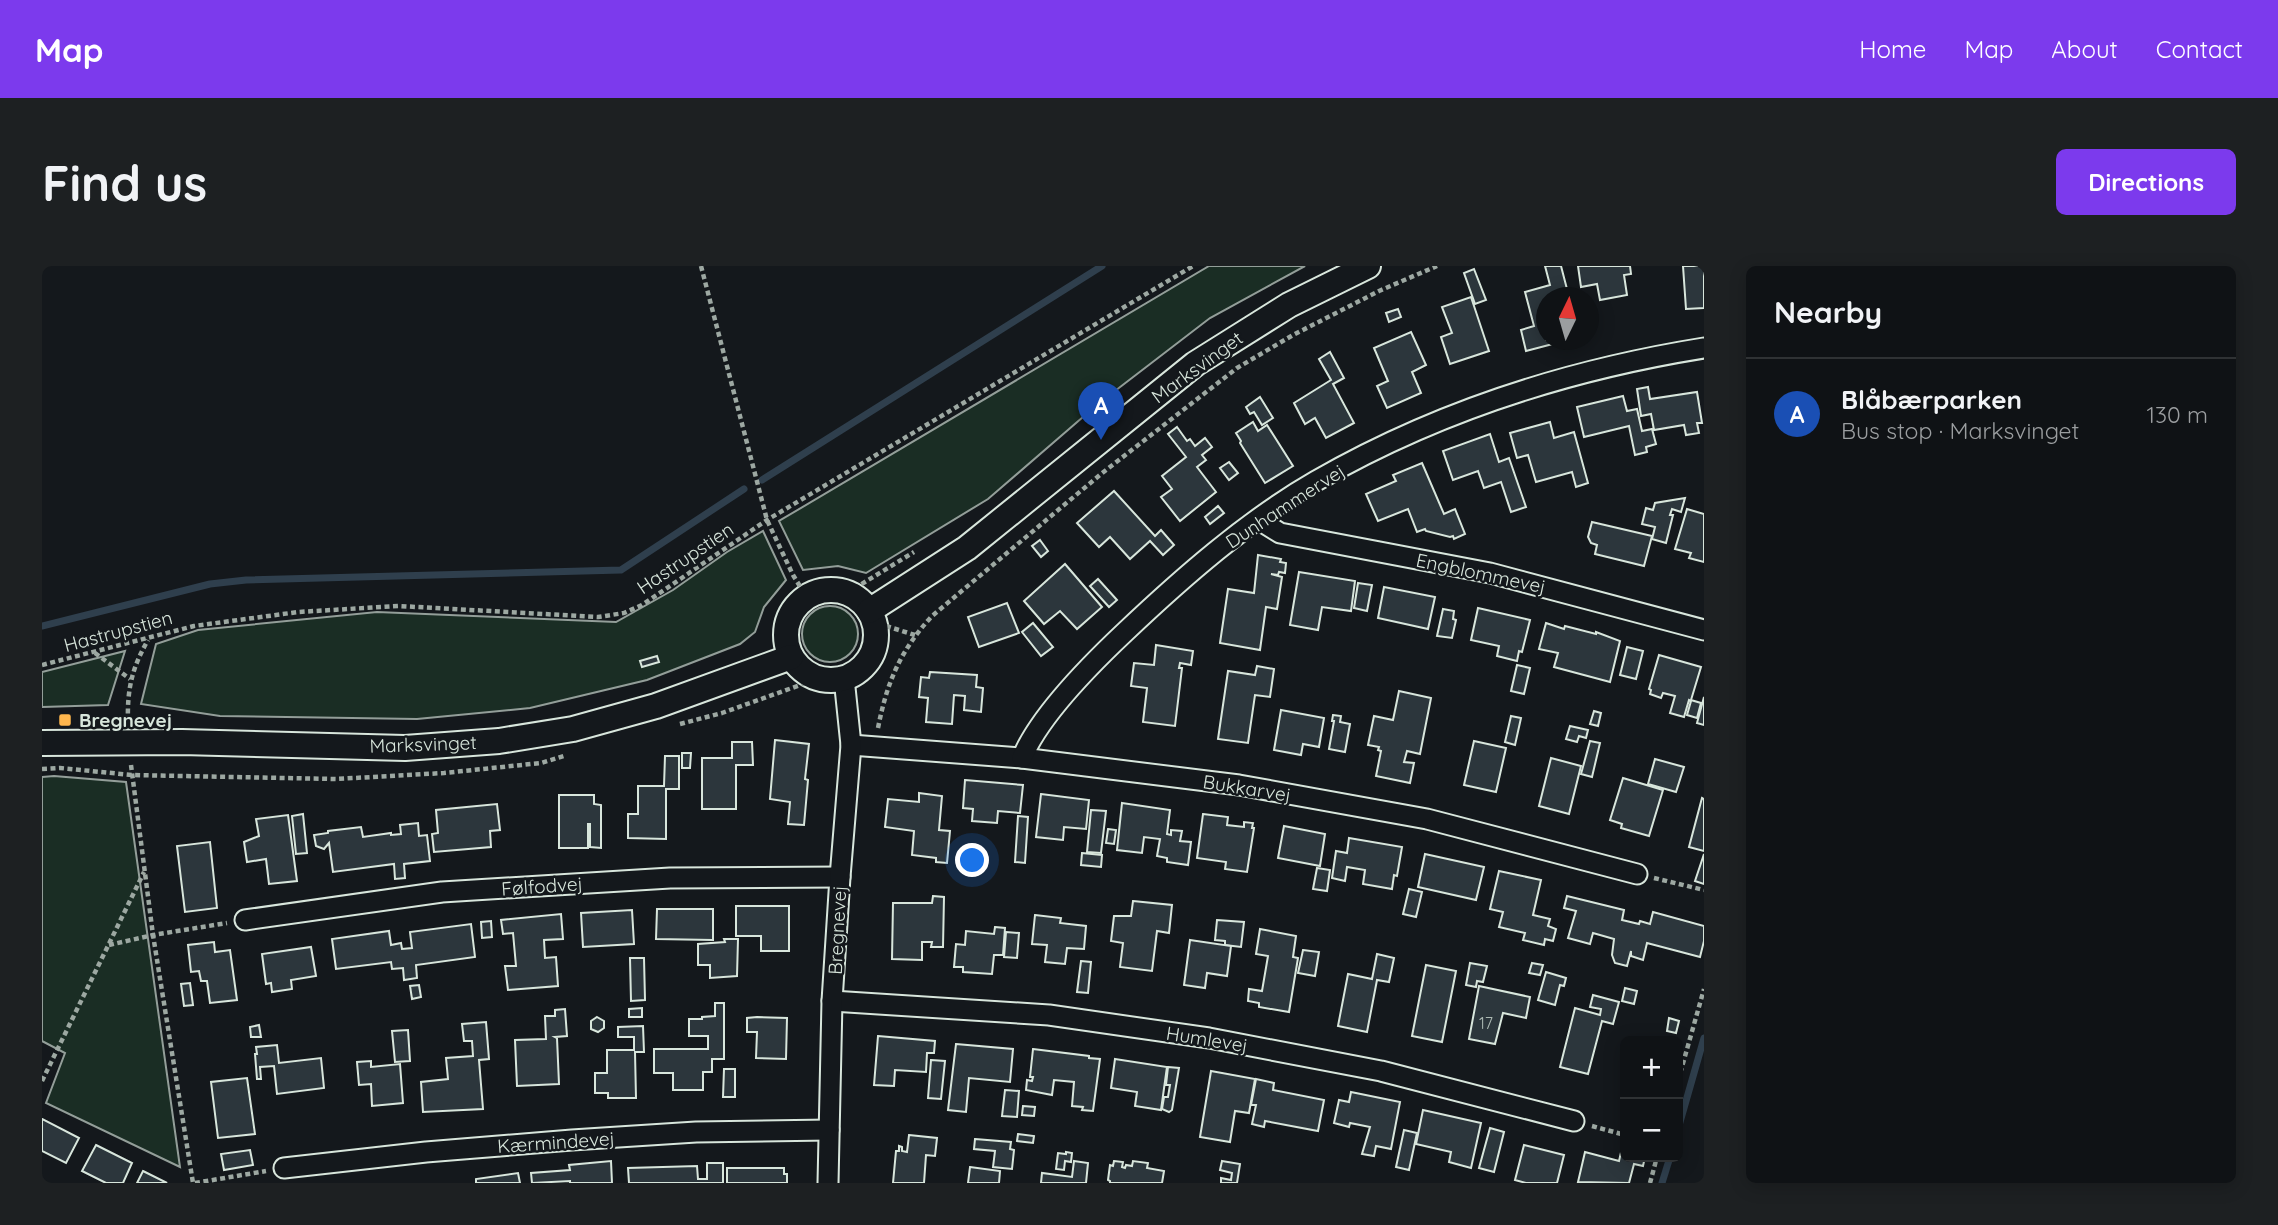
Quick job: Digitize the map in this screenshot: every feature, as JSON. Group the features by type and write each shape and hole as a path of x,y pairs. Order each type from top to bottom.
{"street":[{"name":"Marksvinget","path":"872,617 967,548 1195,364 1289,304 1367,266"},
{"name":"Dunhammervej","path":"1022,758 1028,741 1075,683 1172,588 1259,520 1316,481 1372,451 1463,410 1578,373 1704,348"},
{"name":"Engblommevej","path":"1259,520 1280,533 1490,573 1704,630"},
{"path":"826,590 847,593 859,600 872,617 876,637 873,650 856,672 844,678 832,680 808,674 791,657 786,644 789,617 806,597 826,590"},
{"name":"Marksvinget","path":"42,743 128,741 405,748 499,741 573,729 656,706 791,657"},
{"name":"Bregnevej","path":"828,1183 832,1001 851,745 844,678"},
{"name":"Bukkarvej","path":"851,745 1022,758 1239,785 1414,817 1637,874"},
{"name":"Følfodvej","path":"246,920 456,891 670,878 840,877"},
{"name":"Humlevej","path":"832,1001 1049,1016 1209,1038 1381,1071 1574,1121"},
{"name":"Kærmindevej","path":"284,1168 426,1152 572,1140 696,1132 829,1130"}],"path":[{"path":"701,266 767,520 806,597"},
{"name":"Hastrupstien","path":"42,665 194,626 251,617 377,606 584,617 624,613 642,605 767,520 1193,266"},
{"path":"876,746 884,697 897,663 915,635 932,616 1101,474 1237,368 1293,335 1379,291 1437,266"},
{"path":"872,617 915,635"},
{"path":"149,639 136,661 130,680 128,741 153,935 194,1183 284,1168"},
{"path":"94,652 130,680"},
{"path":"42,1081 144,871"},
{"path":"1637,874 1704,890"},
{"path":"108,946 153,935 246,920"},
{"path":"1683,1063 1704,989"},
{"path":"1574,1121 1620,1134"},
{"path":"1650,1183 1656,1162"}],"green space":[{"path":"1209,266 1305,266 1210,318 1098,404 988,499 866,573 838,566 803,570 779,521"},
{"path":"763,531 786,580 764,607 755,632 740,644 647,680 530,708 417,719 220,716 141,704 156,644 198,630 377,612 616,622 673,590 727,552"},
{"path":"824,606 836,606 846,610 854,618 858,634 854,650 846,658 836,662 824,662 814,658 806,650 802,640 802,628 806,618 814,610"},
{"path":"125,651 108,705 42,707 42,672"},
{"path":"42,777 126,782 180,1167 46,1103 65,1053 42,1041"}],"building":[{"path":"1545,266 1561,266 1566,287 1543,287 1550,285"},
{"path":"1578,266 1630,266 1631,274 1624,275 1627,295 1600,300 1597,284 1581,287"},
{"path":"1683,266 1704,266 1704,308 1686,309"},
{"path":"1474,269 1486,300 1475,304 1464,273"},
{"path":"1536,289 1536,348 1526,351 1521,330 1534,326 1525,292"},
{"path":"1471,297 1489,351 1450,364 1441,337 1452,333 1442,307"},
{"path":"1398,309 1401,317 1389,322 1386,313"},
{"path":"1411,332 1426,365 1412,372 1421,393 1387,408 1377,386 1388,381 1374,348"},
{"path":"1330,352 1344,378 1333,384 1354,423 1326,438 1315,418 1305,424 1294,403 1331,380 1319,359"},
{"path":"1648,387 1650,399 1697,392 1702,423 1697,423 1699,433 1686,435 1684,425 1654,430 1651,414 1641,416 1637,389"},
{"path":"1623,396 1627,411 1637,409 1642,431 1652,429 1656,444 1646,447 1647,452 1635,455 1629,426 1584,437 1577,407"},
{"path":"1260,397 1273,418 1262,425 1254,412 1250,414 1246,407"},
{"path":"1253,422 1258,431 1267,425 1293,466 1265,483 1236,433"},
{"path":"1550,422 1554,438 1574,432 1588,483 1576,487 1572,472 1536,482 1528,455 1517,458 1510,433"},
{"path":"1177,427 1187,441 1190,439 1195,446 1205,438 1212,447 1202,455 1206,460 1197,467 1216,492 1180,521 1161,497 1172,489 1162,476 1186,457 1168,434"},
{"path":"1490,434 1499,462 1509,458 1526,507 1511,512 1501,482 1484,488 1478,471 1453,480 1443,451"},
{"path":"1229,462 1238,473 1229,480 1220,468"},
{"path":"1422,463 1444,514 1455,509 1465,534 1454,539 1453,536 1425,529 1417,532 1408,509 1378,521 1366,494 1396,481 1393,475"},
{"path":"1114,491 1155,536 1161,530 1174,545 1163,555 1150,541 1130,559 1110,537 1099,547 1077,523"},
{"path":"1685,498 1681,512 1672,509 1666,543 1652,539 1655,527 1642,524 1646,508 1653,510 1655,503"},
{"path":"1218,506 1224,513 1210,524 1205,517"},
{"path":"1687,509 1704,514 1704,562 1689,558 1691,553 1675,549"},
{"path":"1592,522 1652,536 1644,566 1595,554 1597,545 1591,543 1588,537"},
{"path":"1040,540 1048,551 1041,557 1032,546"},
{"path":"1258,555 1281,559 1280,562 1286,563 1285,573 1271,574 1282,577 1277,609 1266,607 1260,650 1220,643 1228,589 1254,593"},
{"path":"1065,564 1102,607 1077,629 1060,611 1044,624 1024,601"},
{"path":"1299,572 1355,581 1351,611 1322,607 1318,630 1290,625"},
{"path":"1098,579 1117,600 1109,607 1090,586"},
{"path":"1358,583 1372,585 1367,611 1354,608"},
{"path":"1384,587 1435,597 1428,629 1378,618"},
{"path":"1007,603 1019,633 979,647 968,617"},
{"path":"1478,608 1530,620 1517,661 1497,656 1499,646 1471,640"},
{"path":"1443,609 1454,611 1453,619 1456,620 1452,638 1437,636"},
{"path":"1033,623 1053,647 1041,656 1022,632"},
{"path":"1546,623 1564,629 1565,626 1596,632 1620,641 1610,682 1554,667 1558,653 1539,649"},
{"path":"1156,645 1193,651 1191,665 1180,663 1179,668 1182,668 1175,726 1143,722 1147,688 1131,686 1134,663 1154,665"},
{"path":"1627,647 1643,651 1636,679 1620,675"},
{"path":"1659,655 1701,667 1691,700 1701,703 1697,718 1687,715 1691,701 1689,700 1684,717 1670,713 1675,696 1663,693 1661,698 1650,694"},
{"path":"657,656 659,662 642,667 640,661"},
{"path":"1517,665 1530,668 1524,694 1511,691"},
{"path":"1257,666 1274,669 1270,697 1255,695 1248,743 1218,739 1228,671 1255,675"},
{"path":"930,672 977,675 976,687 983,688 981,712 964,710 965,696 954,695 952,724 926,722 928,698 919,697 921,677 929,678"},
{"path":"1399,691 1431,698 1420,754 1407,751 1404,762 1414,763 1410,783 1376,776 1381,751 1378,750 1379,747 1368,745 1374,716 1393,720"},
{"path":"1704,697 1704,725 1697,723"},
{"path":"1281,710 1324,718 1319,747 1303,744 1301,755 1274,750"},
{"path":"1594,711 1601,713 1598,726 1590,724"},
{"path":"1333,715 1341,716 1340,722 1350,724 1345,752 1329,749"},
{"path":"1511,716 1521,718 1515,745 1505,742"},
{"path":"1570,726 1588,730 1586,738 1579,736 1577,742 1566,739"},
{"path":"775,740 809,744 804,825 788,824 790,802 770,799"},
{"path":"1474,741 1506,748 1496,792 1464,785"},
{"path":"1590,741 1600,743 1592,777 1581,774"},
{"path":"732,742 752,742 753,765 736,765 736,809 702,809 702,758 732,758"},
{"path":"682,753 691,753 690,768 682,768"},
{"path":"665,756 679,756 679,789 666,789 666,839 628,838 628,814 638,814 638,786 664,786"},
{"path":"1551,758 1581,766 1569,814 1539,806"},
{"path":"1655,759 1684,767 1676,792 1648,784"},
{"path":"1623,778 1663,790 1649,836 1621,828 1622,824 1610,820"},
{"path":"965,780 1023,785 1020,813 998,811 997,823 972,821 973,809 963,808"},
{"path":"919,793 942,796 939,830 950,831 947,863 936,862 936,858 912,855 914,831 885,827 888,799 919,802"},
{"path":"1041,794 1089,800 1086,829 1064,827 1063,840 1036,837"},
{"path":"559,795 594,795 594,804 601,805 601,848 590,847 588,824 588,848 559,848"},
{"path":"1702,798 1704,799 1704,851 1689,847"},
{"path":"1122,803 1170,810 1167,834 1171,835 1171,830 1182,831 1180,841 1191,842 1188,865 1167,862 1167,858 1157,856 1160,839 1144,837 1142,853 1117,850"},
{"path":"497,804 500,830 490,831 491,847 434,852 432,834 438,833 436,810"},
{"path":"1091,810 1106,811 1101,853 1087,852"},
{"path":"303,814 307,853 296,854 292,816"},
{"path":"1203,814 1228,817 1227,825 1244,827 1244,822 1253,823 1247,872 1225,869 1226,862 1197,858"},
{"path":"288,815 297,881 269,884 266,859 247,862 244,842 259,836 256,819"},
{"path":"1018,816 1028,817 1025,863 1015,862"},
{"path":"418,823 419,836 427,835 430,861 404,864 405,878 395,879 394,864 333,872 329,843 324,849 316,846 314,835 361,827 363,837 401,834 400,825"},
{"path":"1284,826 1325,834 1320,866 1278,858"},
{"path":"1108,829 1116,830 1114,844 1106,843"},
{"path":"1349,838 1402,847 1392,889 1363,884 1365,870 1347,867 1345,881 1332,878 1336,851 1347,853"},
{"path":"210,842 217,908 185,912 177,846"},
{"path":"1082,853 1102,855 1101,867 1081,865"},
{"path":"1425,854 1484,867 1476,900 1418,887"},
{"path":"1704,854 1704,884 1695,881"},
{"path":"1317,868 1330,870 1327,891 1313,889"},
{"path":"1499,871 1541,880 1533,915 1550,919 1548,926 1556,929 1553,941 1545,939 1544,945 1523,940 1525,933 1499,927 1503,912 1490,909"},
{"path":"1409,889 1422,892 1416,917 1403,914"},
{"path":"933,896 944,897 943,947 931,947 932,942 922,942 922,960 892,959 893,903 932,903"},
{"path":"1567,896 1624,910 1622,920 1639,924 1640,921 1650,924 1653,912 1704,926 1700,957 1647,943 1643,960 1631,956 1631,951 1627,966 1615,963 1612,955 1614,939 1593,933 1590,944 1568,938 1576,911 1564,908"},
{"path":"1133,901 1172,905 1169,933 1157,931 1152,971 1120,967 1123,943 1111,941 1114,916 1131,916"},
{"path":"736,906 789,906 789,951 761,951 761,936 736,936"},
{"path":"657,909 713,909 713,940 656,939"},
{"path":"632,910 634,944 583,947 581,913"},
{"path":"561,914 563,939 544,940 545,958 556,957 558,986 508,990 505,966 516,966 513,933 503,934 501,920"},
{"path":"1035,915 1061,918 1060,923 1086,926 1084,949 1067,948 1065,964 1045,962 1047,945 1032,944"},
{"path":"1217,920 1244,922 1241,947 1225,945 1225,941 1215,940"},
{"path":"491,921 492,937 482,938 481,922"},
{"path":"471,924 475,957 416,965 417,978 404,980 403,968 392,969 391,962 336,969 332,939 389,931 391,945 401,943 402,949 412,948 410,932"},
{"path":"995,927 1005,928 1003,955 994,955 992,974 963,972 963,967 954,967 956,944 965,945 966,931 994,934"},
{"path":"1260,929 1296,936 1293,957 1298,958 1289,1012 1259,1007 1259,1003 1248,1001 1249,989 1262,991 1268,956 1256,954"},
{"path":"1006,932 1019,933 1017,958 1004,957"},
{"path":"724,939 738,939 737,976 710,978 710,965 698,965 698,944 725,942"},
{"path":"1190,940 1231,946 1227,976 1207,973 1205,988 1184,985"},
{"path":"214,942 215,952 230,950 237,1000 210,1003 207,981 201,981 199,971 191,972 188,945"},
{"path":"311,947 316,976 291,980 292,989 272,992 271,983 266,984 262,954"},
{"path":"1303,950 1319,952 1315,976 1298,973"},
{"path":"1377,954 1394,958 1389,982 1377,980 1367,1032 1338,1026 1348,974 1372,979"},
{"path":"630,958 644,958 645,1000 631,1001"},
{"path":"1081,961 1091,962 1088,993 1077,992"},
{"path":"1470,963 1487,966 1483,982 1477,981 1476,987 1466,985"},
{"path":"1532,963 1543,965 1540,975 1529,973"},
{"path":"1426,965 1456,971 1442,1042 1412,1036"},
{"path":"1546,972 1566,978 1564,986 1560,985 1555,1005 1538,1000"},
{"path":"190,983 193,1005 184,1006 181,984"},
{"path":"419,985 421,997 412,999 410,986"},
{"path":"1479,986 1530,997 1526,1018 1503,1013 1495,1044 1469,1039"},
{"path":"1625,988 1637,991 1634,1004 1622,1001"},
{"path":"1593,995 1619,1002 1613,1024 1602,1021 1588,1074 1560,1067 1575,1008 1600,1015 1601,1009 1590,1007"},
{"path":"715,1003 724,1003 724,1059 712,1059 712,1072 703,1072 703,1090 673,1090 673,1073 654,1073 654,1049 708,1049 708,1036 689,1036 689,1019 715,1016"},
{"path":"642,1008 642,1017 629,1017 629,1009"},
{"path":"565,1009 567,1036 555,1037 559,1084 517,1086 515,1040 546,1039 545,1016 555,1016 555,1010"},
{"path":"597,1017 604,1021 604,1028 598,1032 591,1029 591,1021"},
{"path":"747,1018 787,1018 786,1059 756,1058 757,1032 747,1032"},
{"path":"1669,1018 1679,1021 1676,1033 1667,1031"},
{"path":"486,1022 489,1059 479,1060 483,1109 423,1112 421,1082 448,1079 446,1058 473,1056 472,1041 464,1041 462,1024"},
{"path":"259,1025 261,1037 251,1037 250,1027"},
{"path":"643,1026 644,1052 635,1052 636,1098 608,1098 608,1093 595,1093 595,1073 607,1073 607,1050 634,1050 634,1037 618,1037 618,1027"},
{"path":"408,1030 410,1061 395,1062 392,1031"},
{"path":"878,1036 935,1041 934,1053 927,1053 926,1072 895,1070 894,1086 874,1085"},
{"path":"956,1044 1013,1049 1010,1082 969,1078 966,1112 948,1110"},
{"path":"277,1045 279,1063 321,1058 324,1088 277,1094 274,1066 260,1067 261,1079 257,1079 256,1047"},
{"path":"1033,1049 1100,1059 1093,1111 1072,1106 1074,1082 1054,1080 1052,1095 1026,1090 1027,1080 1032,1081 1033,1077 1030,1077"},
{"path":"1115,1059 1167,1067 1161,1110 1135,1106 1137,1092 1111,1088"},
{"path":"931,1060 945,1061 941,1099 928,1098"},
{"path":"371,1061 371,1067 400,1064 403,1103 372,1106 371,1084 359,1085 357,1062"},
{"path":"1168,1067 1179,1068 1172,1110 1169,1112 1162,1109 1170,1085 1166,1085"},
{"path":"724,1069 735,1069 735,1097 723,1097"},
{"path":"1211,1071 1255,1079 1249,1113 1235,1111 1230,1142 1200,1137"},
{"path":"247,1078 255,1134 218,1138 211,1082"},
{"path":"1256,1079 1274,1083 1273,1090 1324,1100 1318,1131 1265,1121 1264,1127 1252,1124 1256,1105 1251,1105"},
{"path":"1005,1090 1019,1091 1017,1117 1002,1116"},
{"path":"1351,1092 1400,1102 1391,1149 1376,1146 1374,1156 1362,1154 1370,1127 1350,1123 1349,1127 1334,1123 1339,1100 1349,1102"},
{"path":"1023,1106 1035,1107 1034,1116 1022,1115"},
{"path":"1423,1110 1481,1123 1471,1168 1449,1162 1451,1152 1416,1144"},
{"path":"42,1119 79,1138 66,1163 42,1151"},
{"path":"1490,1128 1504,1132 1494,1172 1479,1168"},
{"path":"1404,1130 1417,1133 1409,1170 1396,1167"},
{"path":"1018,1134 1034,1136 1033,1143 1017,1141"},
{"path":"909,1135 937,1138 935,1156 926,1155 924,1183 893,1183 896,1151 899,1151 899,1146 902,1151 907,1152"},
{"path":"975,1139 1011,1142 1010,1149 1014,1150 1012,1169 993,1167 995,1151 974,1149"},
{"path":"96,1145 132,1163 123,1183 106,1183 82,1171"},
{"path":"1524,1145 1564,1155 1557,1183 1526,1183 1515,1180"},
{"path":"250,1150 253,1165 224,1170 221,1154"},
{"path":"1585,1152 1619,1161 1620,1157 1620,1162 1644,1162 1643,1166 1634,1164 1629,1183 1578,1182"},
{"path":"1058,1153 1072,1153 1071,1162 1065,1161 1064,1170 1056,1169"},
{"path":"611,1161 612,1183 532,1183 531,1173 570,1170 569,1165"},
{"path":"1074,1161 1088,1163 1086,1183 1041,1183 1042,1173 1072,1177"},
{"path":"1114,1161 1123,1162 1122,1167 1125,1168 1126,1165 1132,1166 1133,1161 1148,1163 1147,1168 1164,1171 1162,1183 1110,1183 1110,1165 1113,1166"},
{"path":"1222,1161 1240,1164 1237,1183 1221,1183 1221,1178 1231,1180 1232,1173 1220,1170"},
{"path":"707,1163 723,1163 723,1183 629,1183 628,1168 697,1166 698,1179 707,1179"},
{"path":"970,1167 1000,1171 999,1183 968,1183"},
{"path":"727,1168 784,1168 787,1183 727,1183"},
{"path":"143,1171 167,1183 137,1183"},
{"path":"518,1173 520,1183 476,1183 476,1179"}],"waterway":[{"path":"762,480 1102,266"},
{"path":"42,626 210,584 246,580 621,570 744,489"},
{"path":"1683,1112 1704,1038"},
{"path":"1662,1183 1668,1162"}],"place":[{"name":"Blåbærparken","path":"1101,440"},
{"name":"Bregnevej","path":"65,720"}]}
